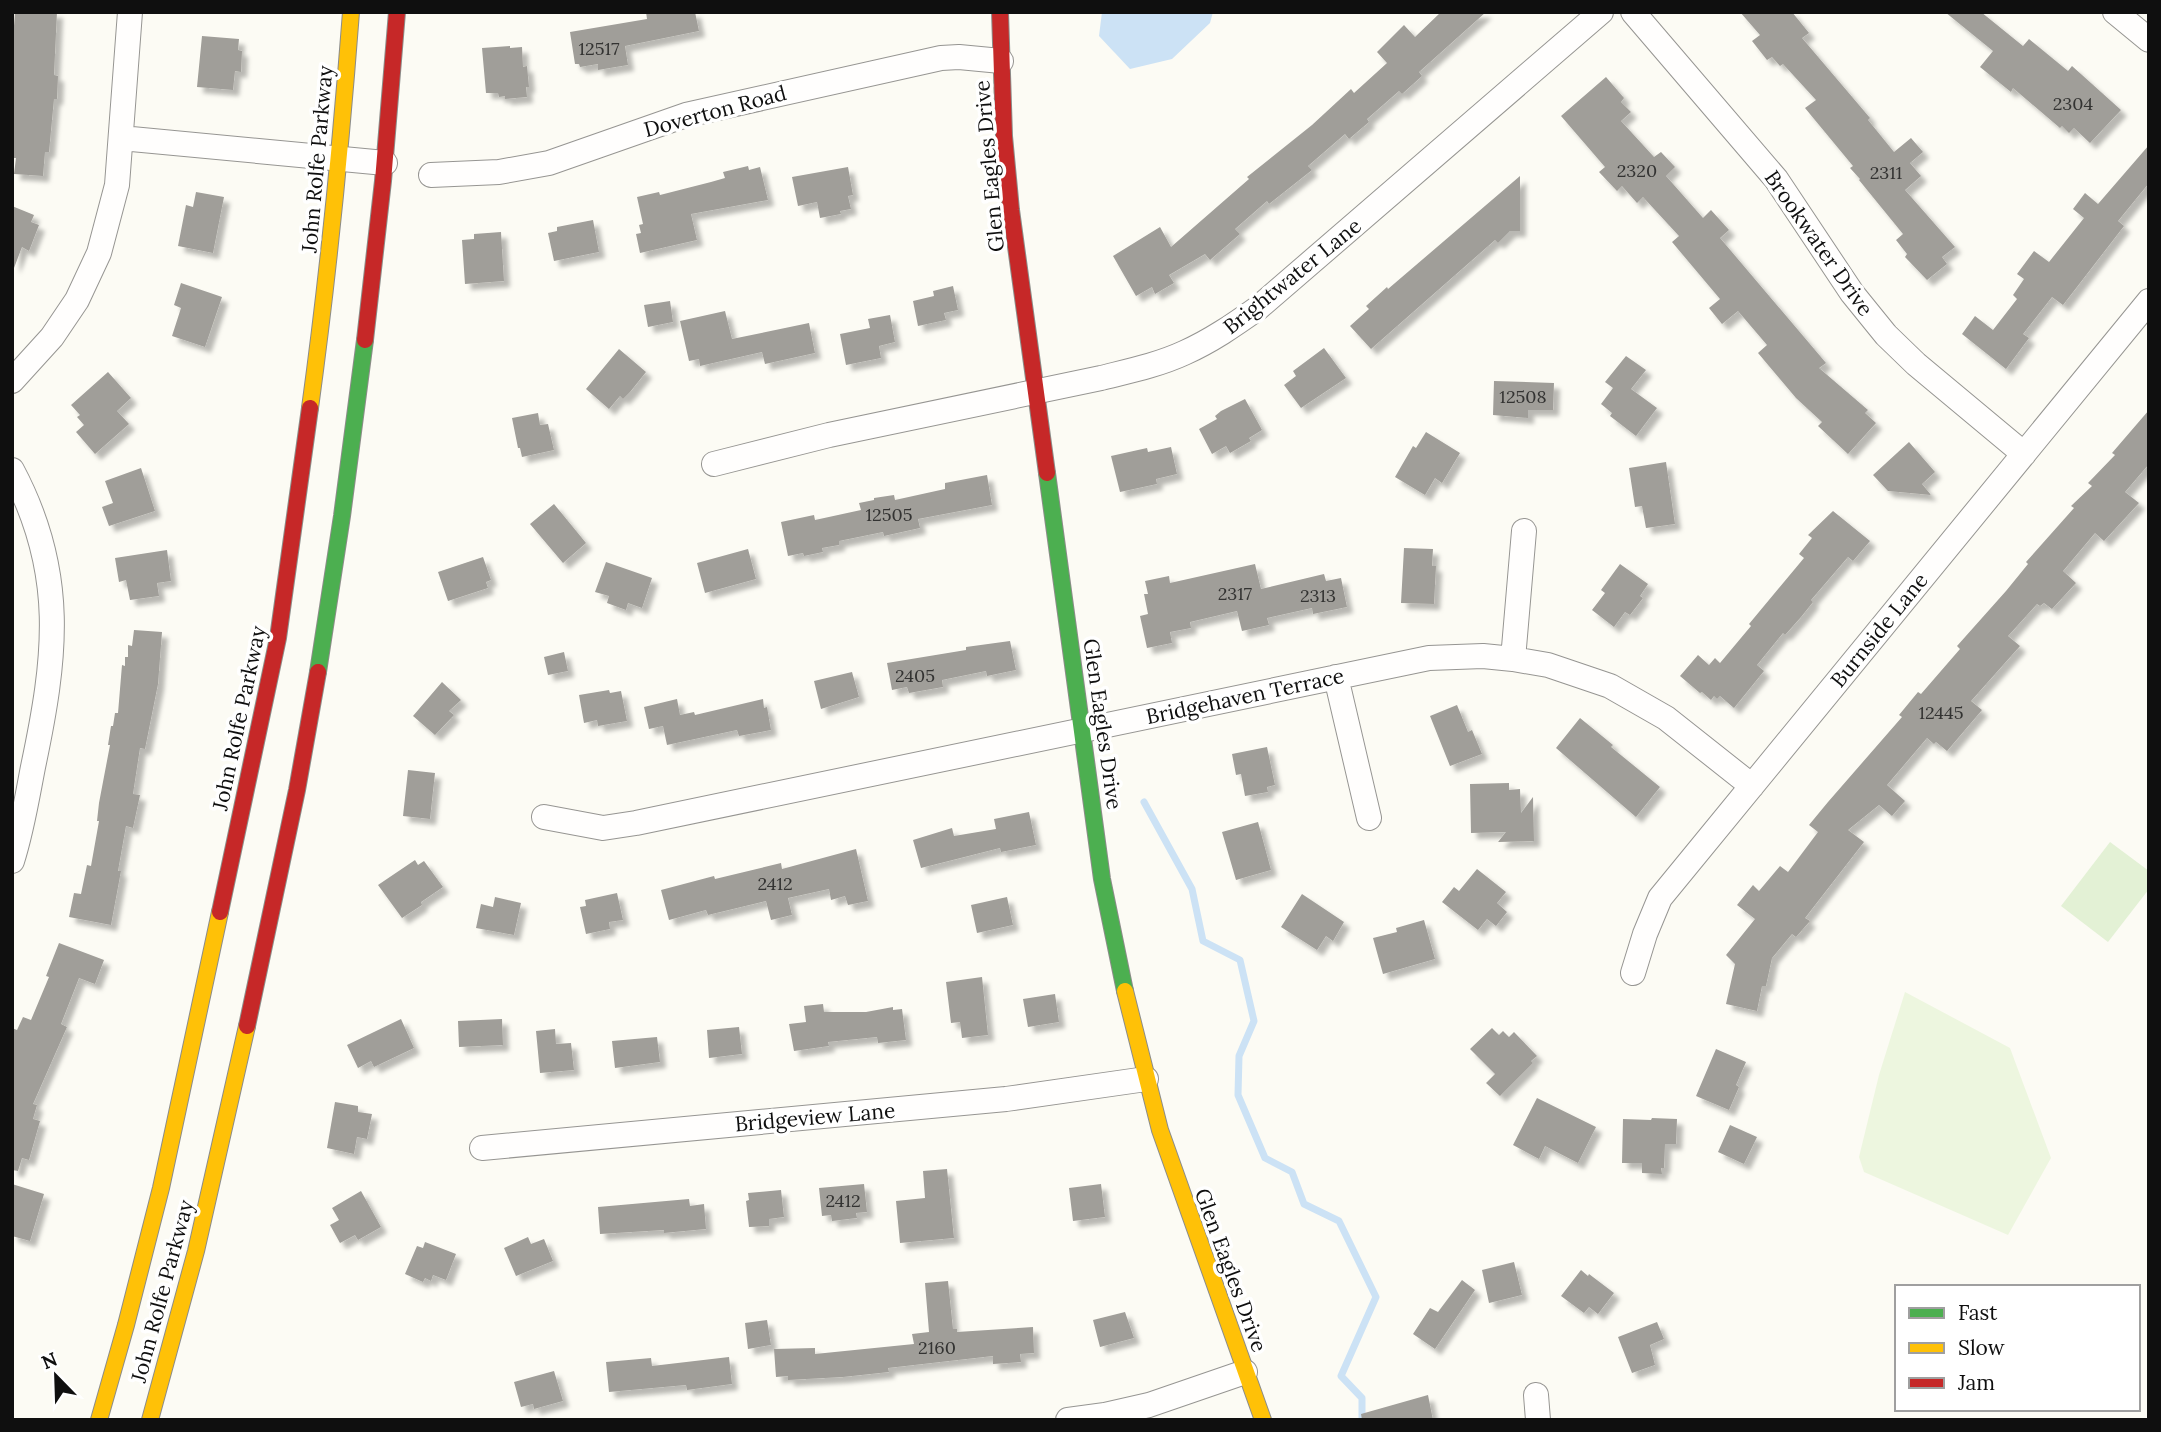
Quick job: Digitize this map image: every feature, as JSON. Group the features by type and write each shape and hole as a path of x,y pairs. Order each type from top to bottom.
{"main road":[{"name":"John Rolfe Parkway","path":"99,1420 127,1325 161,1188 278,638 325,295 340,157 351,12"},
{"name":"John Rolfe Parkway","path":"150,1420 179,1320 228,1117 293,813 316,684 359,381 385,163 397,12"},
{"name":"Glen Eagles Drive","path":"1000,12 1003,136 1011,209 1102,879 1120,971 1146,1079 1173,1170 1264,1420"}],"street":[{"path":"12,381 52,337 77,299 99,253 117,185 130,12"},
{"name":"Brightwater Lane","path":"714,464 829,435 1144,368 1182,354 1217,336 1258,308 1601,12"},
{"name":"Brookwater Drive","path":"1633,12 1776,179 1852,293 1886,335 1916,364 2024,454"},
{"path":"2115,12 2149,40"},
{"name":"Doverton Road","path":"431,174 499,172 549,163 686,115 941,58 1002,61"},
{"path":"121,138 385,163"},
{"name":"Burnside Lane","path":"1633,973 1660,898 2149,300"},
{"path":"12,470 24,493 44,550 51,588 53,628 50,668 38,742 12,861"},
{"path":"1513,659 1524,531"},
{"name":"Bridgehaven Terrace","path":"544,817 603,828 636,823 1429,658 1483,656 1548,665 1611,686 1666,718 1752,786"},
{"path":"1336,677 1369,818"},
{"name":"Bridgeview Lane","path":"482,1148 1006,1099 1146,1079"},
{"path":"1068,1420 1149,1405 1245,1372"},
{"path":"1536,1395 1538,1420"}],"green space":[{"path":"2110,842 2149,871 2149,889 2108,942 2061,906"},
{"path":"1905,992 2010,1048 2051,1158 2008,1235 1864,1172 1859,1157 1879,1075"}],"water":[{"path":"1102,12 1213,12 1210,23 1172,59 1130,69 1099,36"}],"building":[{"path":"15,12 57,12 54,75 58,76 57,99 54,99 49,152 45,152 43,176 14,174 16,158 12,158 12,53"},
{"path":"646,12 695,12 699,31 625,46 628,65 598,70 598,64 580,67 575,64 570,32 647,19"},
{"path":"1441,12 1486,12 1419,72 1422,76 1402,94 1399,91 1349,139 1345,134 1308,166 1312,170 1269,204 1267,201 1235,229 1240,234 1210,260 1205,254 1169,275 1174,283 1155,294 1152,287 1136,296 1113,256 1160,227 1171,247 1249,179 1247,177 1312,125 1351,89 1354,93 1387,63 1377,52 1404,25 1415,37"},
{"path":"1740,12 1792,12 1809,33 1802,38 1870,118 1868,120 1894,152 1911,138 1923,152 1910,163 1921,176 1905,190 1955,247 1942,257 1947,264 1927,280 1905,257 1907,254 1896,240 1903,234 1850,168 1853,166 1805,108 1816,100 1783,64 1780,66 1772,57 1767,60 1752,41 1760,35"},
{"path":"1945,12 1981,12 2023,46 2029,39 2068,71 2072,66 2121,110 2090,143 2074,128 2069,133 2062,126 2060,128 2013,88 2011,92 1980,67 1993,51"},
{"path":"202,36 239,39 238,50 242,51 241,72 235,71 233,90 197,87"},
{"path":"522,47 523,67 527,66 527,97 505,99 505,96 499,97 498,93 486,93 482,48"},
{"path":"1606,77 1624,98 1621,102 1631,112 1621,121 1654,157 1661,152 1675,167 1666,176 1703,218 1711,210 1729,230 1720,238 1826,363 1819,368 1868,410 1865,413 1876,423 1848,454 1818,426 1822,422 1796,398 1758,353 1767,345 1738,311 1722,324 1709,308 1720,299 1672,242 1679,236 1643,197 1637,203 1622,186 1617,191 1599,172 1605,167 1561,116"},
{"path":"2149,145 2149,183 2118,221 2124,226 2063,305 2052,297 2023,334 2029,338 2006,369 1962,334 1975,316 1993,330 2017,299 2013,295 2024,279 2017,274 2034,251 2049,262 2084,218 2073,209 2085,193 2098,204"},
{"path":"748,166 749,170 760,167 768,200 691,214 697,240 640,253 636,234 641,233 639,225 643,224 637,197 659,192 660,195 711,182 725,178 723,172"},
{"path":"848,167 853,195 848,196 851,209 820,218 817,202 798,206 792,177"},
{"path":"1520,176 1520,231 1510,231 1498,243 1495,240 1371,349 1350,326 1369,309 1366,306"},
{"path":"196,192 224,197 213,253 178,246 186,205 193,207"},
{"path":"12,206 34,215 31,222 39,225 29,251 22,247 14,268"},
{"path":"593,220 599,252 554,261 548,233 557,231 557,227"},
{"path":"501,232 504,281 465,284 462,240 474,239 474,234"},
{"path":"181,283 222,297 205,347 172,336 181,308 174,305"},
{"path":"953,286 958,310 944,313 946,320 918,326 913,301 934,296 933,291"},
{"path":"670,301 673,322 648,327 644,305"},
{"path":"725,311 732,339 809,323 815,353 765,364 762,352 700,366 699,359 689,361 680,321"},
{"path":"890,315 895,342 879,346 881,358 846,365 840,334 870,328 868,319"},
{"path":"1324,348 1346,378 1301,408 1284,385 1296,376 1293,371"},
{"path":"619,349 646,372 623,399 620,396 609,409 586,389"},
{"path":"1626,356 1646,370 1631,389 1657,408 1636,436 1610,416 1612,413 1601,404 1613,388 1605,382"},
{"path":"108,372 131,398 117,411 129,424 95,454 76,432 84,425 71,405"},
{"path":"1494,381 1554,383 1553,410 1528,410 1528,418 1493,415"},
{"path":"1245,399 1262,430 1249,438 1251,441 1230,453 1226,446 1212,454 1199,429 1217,419 1215,416 1221,411"},
{"path":"2149,410 2149,464 2125,492 2139,503 2104,541 2095,533 2063,571 2076,583 2052,609 2044,603 2040,606 2037,604 2008,636 2020,646 1971,701 1982,710 1947,751 1927,738 1887,785 1905,801 1892,816 1879,805 1848,830 1864,842 1805,918 1810,921 1796,937 1792,934 1772,958 1757,1011 1726,1004 1735,964 1726,955 1755,919 1737,905 1753,885 1759,891 1780,866 1788,872 1818,832 1809,825 1902,717 1899,715 1918,692 1921,694 1960,649 1957,646 2074,508 2071,506 2092,486 2088,483 2115,455 2112,453"},
{"path":"538,413 540,425 548,424 554,450 522,457 512,418"},
{"path":"1426,432 1460,453 1442,483 1435,478 1425,495 1395,477 1413,446 1416,448"},
{"path":"1909,442 1935,472 1922,484 1931,495 1888,491 1873,475"},
{"path":"1171,447 1177,474 1156,479 1157,484 1120,492 1111,456 1147,448 1148,452"},
{"path":"1666,462 1675,524 1646,528 1642,506 1635,507 1629,468"},
{"path":"141,468 155,511 109,526 102,507 113,503 105,481"},
{"path":"987,475 992,505 918,519 920,528 884,536 883,532 839,541 839,545 822,548 823,552 788,556 781,522 814,515 815,520 861,510 859,503 874,498 894,495 895,500 945,489 945,483"},
{"path":"554,504 586,543 563,563 530,524"},
{"path":"1833,511 1870,541 1853,561 1848,557 1811,600 1813,602 1801,617 1785,635 1783,633 1757,665 1764,671 1734,708 1720,696 1717,699 1714,696 1711,700 1700,693 1680,676 1698,655 1709,665 1715,658 1720,663 1804,558 1799,554 1812,538 1808,535"},
{"path":"1404,548 1433,549 1432,566 1436,566 1434,604 1401,603"},
{"path":"748,549 756,579 705,593 697,563"},
{"path":"167,550 171,581 157,583 159,596 130,600 126,580 119,582 115,558"},
{"path":"483,557 491,580 486,582 488,588 448,601 438,572"},
{"path":"606,562 652,578 642,608 628,603 626,610 607,603 609,596 595,592"},
{"path":"1255,564 1261,589 1324,574 1326,581 1341,578 1347,607 1313,614 1312,608 1267,618 1269,625 1242,631 1237,611 1190,622 1191,628 1170,632 1172,643 1147,648 1140,616 1148,614 1144,594 1148,594 1145,581 1169,576 1170,583"},
{"path":"1620,564 1648,584 1640,596 1643,598 1630,615 1625,612 1614,627 1592,610 1605,593 1601,590"},
{"path":"134,630 162,632 158,684 145,749 140,748 133,794 140,795 133,828 126,826 111,925 69,917 74,893 81,894 87,865 91,866 111,726 115,713 118,713 122,665 125,666 125,657 128,657 128,645 132,646"},
{"path":"1010,641 1016,670 987,676 986,671 942,680 943,687 909,693 907,687 892,690 887,663"},
{"path":"564,652 568,671 548,675 544,657"},
{"path":"852,672 859,697 821,709 814,681"},
{"path":"442,682 461,700 449,711 454,715 435,735 413,716"},
{"path":"609,690 610,693 621,691 627,721 598,726 597,720 584,723 579,695"},
{"path":"677,699 680,715 694,712 695,715 763,699 771,730 739,736 737,730 667,745 663,726 649,729 644,707"},
{"path":"1457,705 1468,732 1472,730 1482,754 1450,766 1430,716"},
{"path":"1580,718 1660,787 1636,817 1556,748"},
{"path":"1267,747 1275,785 1267,787 1268,792 1245,796 1241,774 1236,775 1232,754"},
{"path":"408,770 435,773 430,819 403,816"},
{"path":"1509,783 1509,790 1520,789 1521,813 1533,797 1534,841 1498,842 1506,832 1471,833 1470,784"},
{"path":"1029,812 1036,845 1001,852 1000,848 921,868 913,840 952,828 954,836 996,829 994,819"},
{"path":"1258,822 1271,870 1236,880 1222,832"},
{"path":"856,849 868,901 848,905 845,896 831,900 829,889 788,898 792,915 771,920 766,901 708,915 706,910 669,920 661,890 781,863 782,869"},
{"path":"415,860 418,865 424,861 443,887 402,918 378,885"},
{"path":"1477,869 1506,892 1497,903 1507,912 1496,926 1487,919 1478,930 1442,902 1454,887 1459,891"},
{"path":"617,893 623,920 609,922 610,929 586,934 580,907 586,906 585,900"},
{"path":"1302,894 1344,922 1333,941 1326,936 1317,950 1281,927"},
{"path":"495,897 521,903 514,935 476,928 481,904 493,907"},
{"path":"1007,897 1013,925 977,933 971,905"},
{"path":"1424,920 1435,959 1383,974 1373,938 1397,932 1396,928"},
{"path":"59,943 104,960 95,984 79,978 61,1024 67,1027 33,1104 37,1105 33,1119 40,1121 29,1160 22,1158 18,1171 12,1170 12,1028 17,1030 23,1017 31,1020 49,977 46,976"},
{"path":"982,977 988,1035 962,1038 960,1022 951,1023 946,982"},
{"path":"1055,994 1059,1022 1028,1027 1023,999"},
{"path":"823,1004 824,1012 866,1012 893,1007 893,1010 902,1009 906,1040 878,1043 877,1037 828,1042 829,1046 794,1051 789,1024 806,1022 804,1006"},
{"path":"401,1019 414,1048 374,1067 371,1061 358,1068 347,1045"},
{"path":"502,1019 503,1045 459,1047 458,1021"},
{"path":"739,1027 742,1054 709,1058 707,1030"},
{"path":"1492,1028 1499,1035 1503,1031 1509,1037 1514,1032 1537,1056 1500,1096 1486,1083 1495,1074 1470,1049"},
{"path":"555,1029 556,1044 571,1043 574,1070 540,1073 536,1031"},
{"path":"657,1037 660,1062 615,1068 612,1041"},
{"path":"1716,1049 1746,1062 1729,1110 1696,1096"},
{"path":"1537,1098 1596,1127 1578,1163 1545,1146 1539,1159 1513,1145"},
{"path":"335,1102 358,1106 358,1112 372,1114 367,1139 357,1137 354,1154 327,1148"},
{"path":"1623,1119 1677,1119 1676,1144 1665,1144 1662,1174 1642,1173 1642,1163 1622,1163"},
{"path":"1730,1125 1757,1137 1744,1164 1718,1152"},
{"path":"947,1169 954,1238 900,1243 896,1201 925,1198 923,1171"},
{"path":"12,1184 44,1194 30,1241 12,1236"},
{"path":"864,1184 867,1212 856,1213 857,1218 832,1221 831,1215 822,1216 819,1188"},
{"path":"1101,1184 1105,1217 1073,1221 1069,1188"},
{"path":"781,1190 784,1217 769,1219 769,1226 749,1227 746,1201 749,1200 748,1193"},
{"path":"361,1191 381,1227 358,1240 355,1235 340,1243 330,1225 339,1220 332,1208"},
{"path":"689,1199 690,1206 704,1204 706,1229 600,1234 598,1207"},
{"path":"528,1237 531,1244 544,1239 553,1261 516,1276 504,1248"},
{"path":"425,1242 456,1254 446,1280 433,1275 431,1281 425,1278 423,1282 405,1274 417,1246 423,1248"},
{"path":"1514,1262 1522,1295 1489,1303 1482,1270"},
{"path":"1581,1270 1614,1293 1598,1314 1589,1307 1584,1313 1561,1296"},
{"path":"1462,1280 1475,1290 1435,1349 1413,1334 1430,1308 1438,1312"},
{"path":"948,1281 953,1329 957,1329 957,1332 1033,1327 1034,1353 1020,1354 1021,1362 993,1364 993,1356 888,1368 889,1372 843,1377 788,1380 788,1376 776,1377 774,1349 815,1348 815,1354 914,1344 912,1334 929,1332 925,1283"},
{"path":"1125,1312 1134,1338 1100,1347 1093,1320"},
{"path":"767,1320 771,1345 748,1349 745,1323"},
{"path":"1657,1322 1664,1339 1650,1345 1655,1365 1632,1373 1618,1337"},
{"path":"729,1357 732,1384 687,1390 686,1385 609,1392 606,1362 651,1358 652,1366"},
{"path":"554,1371 563,1401 534,1409 533,1404 521,1407 514,1382"},
{"path":"1428,1395 1433,1420 1362,1420 1361,1414"}],"waterway":[{"path":"1144,802 1192,889 1203,941 1240,960 1254,1021 1239,1056 1238,1095 1265,1158 1292,1172 1304,1204 1339,1221 1376,1297 1341,1376 1362,1398 1362,1420"}],"traffic: fast":[{"path":"318,672 365,340"},
{"path":"1047,473 1102,879 1125,991"}],"traffic: slow":[{"path":"310,408 334,210 351,12"},
{"path":"99,1420 161,1188 220,912"},
{"path":"1125,991 1160,1130 1263,1420"},
{"path":"150,1420 196,1251 247,1026"}],"traffic: jam":[{"path":"365,340 383,181 397,12"},
{"path":"1000,12 1004,136 1011,210 1047,473"},
{"path":"220,912 278,638 310,408"},
{"path":"247,1026 297,790 318,672"}]}
